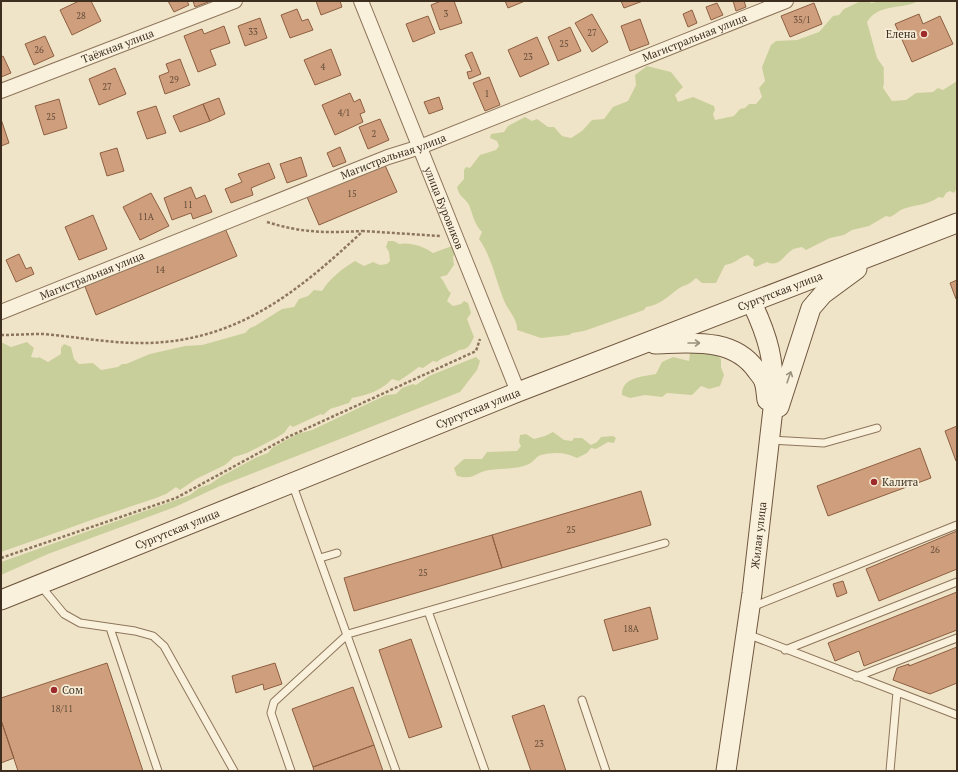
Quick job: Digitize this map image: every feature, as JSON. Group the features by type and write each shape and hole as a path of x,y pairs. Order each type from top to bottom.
{"main road":[{"name":"Сургутская улица","path":"1,600 518,392 957,223"},
{"path":"771,434 811,308 823,294 877,254"},
{"name":"Жилая улица","path":"726,771 750,608 771,434 774,392 770,352 765,330 752,303"},
{"path":"641,344 704,343 722,346 742,354 754,366 764,382 771,434"}],"street":[{"name":"Таёжная улица","path":"1,91 235,1"},
{"name":"улица Буровиков","path":"361,1 518,392"},
{"name":"Магистральная улица","path":"1,312 244,214 388,157 420,147 786,1"}],"lane":[{"path":"771,434 824,444 877,428"},
{"path":"292,483 348,634 396,771"},
{"path":"750,608 957,525"},
{"path":"292,771 271,713 274,702 348,634 665,544"},
{"path":"320,558 337,553"},
{"path":"785,650 957,582"},
{"path":"40,585 64,614 80,623 135,631 153,636 164,646 234,771"},
{"path":"428,611 485,771"},
{"path":"110,628 158,771"},
{"path":"746,634 957,715"},
{"path":"856,677 957,638"},
{"path":"890,771 897,692"},
{"path":"582,700 606,771"}],"path":[{"path":"244,214 287,228 320,233 363,231 443,236 440,229"},
{"path":"1,335 42,334 103,341 149,343 187,339 221,331 277,303 327,265 363,231"},
{"path":"1,558 176,498 288,437 476,351 480,338"}],"green space":[{"path":"861,1 869,1 871,3 883,1 919,1 912,4 884,9 872,16 867,22 877,58 884,68 883,88 892,101 906,100 916,93 933,92 938,88 943,90 957,81 957,188 954,193 950,191 946,193 943,198 939,197 925,203 908,207 890,217 886,216 869,226 852,230 844,235 830,238 806,250 802,247 794,249 775,263 767,262 756,267 753,265 754,260 748,255 745,256 725,265 716,283 702,283 696,278 663,300 646,307 644,310 584,331 569,335 541,338 517,330 515,320 506,305 488,255 479,239 482,232 475,223 469,205 461,196 457,187 464,179 464,170 466,167 470,168 480,155 496,150 499,146 497,141 490,138 491,134 504,132 508,126 525,117 532,121 537,119 548,127 554,127 562,136 571,138 582,131 592,120 604,119 613,107 628,101 636,85 635,75 647,66 671,72 683,87 675,95 678,102 693,97 714,106 715,110 713,114 715,120 734,116 740,109 745,108 749,104 756,104 762,97 759,88 765,81 762,67 771,45 776,41 797,40 819,32 833,16 839,15 844,9"},
{"path":"388,241 394,241 399,244 416,245 433,253 452,246 456,252 453,257 454,265 447,275 440,277 451,293 447,301 453,306 461,304 464,301 468,303 471,313 467,319 474,337 467,348 459,350 437,362 433,361 423,368 419,367 399,381 392,379 383,387 368,394 352,398 349,403 330,409 323,415 321,414 293,427 290,425 284,433 276,438 247,453 234,457 225,465 196,479 180,490 176,487 166,494 156,498 1,552 1,342 11,347 27,342 34,348 31,357 39,357 48,362 61,354 61,348 64,344 71,347 74,359 79,364 93,363 101,370 118,367 122,364 126,364 150,354 185,346 202,345 245,333 250,328 282,309 294,307 299,299 308,296 314,290 322,291 337,274 355,261 364,266 373,262 380,265 387,264 390,261 389,252 386,247"},
{"path":"700,350 713,352 721,359 721,367 724,375 720,386 709,389 701,386 692,395 667,393 662,397 645,395 630,398 622,395 625,385 629,381 639,377 656,374 662,362 673,357 689,361 690,353"},
{"path":"476,357 480,361 477,370 460,392 220,486 175,507 48,554 1,575 1,562 190,495 199,488 210,484 257,457 268,453 272,448 297,434 312,430 386,395 396,394 402,388 413,384 416,385 429,376"},
{"path":"553,432 564,440 572,441 574,438 582,438 591,445 597,442 601,437 613,436 616,438 614,443 608,442 596,449 591,448 587,453 577,458 564,454 546,454 524,466 484,471 471,477 457,476 454,468 464,459 482,459 487,452 517,451 521,446 519,442 520,435 526,434 534,439"}],"building":[{"path":"79,1 91,1 101,21 72,35 60,10"},
{"path":"168,1 187,1 189,5 174,12"},
{"path":"193,1 211,1 195,7"},
{"path":"316,1 340,1 342,7 321,15"},
{"path":"441,1 454,1 462,23 440,30 431,5"},
{"path":"505,1 525,1 508,8"},
{"path":"621,1 643,1 624,8"},
{"path":"733,1 744,1 746,7 736,11"},
{"path":"717,3 723,15 711,20 706,7"},
{"path":"814,3 822,24 790,37 781,16"},
{"path":"297,9 302,21 308,19 313,30 290,38 281,15"},
{"path":"692,10 697,23 688,27 683,14"},
{"path":"592,14 608,42 592,52 575,23"},
{"name":"Елена","path":"919,14 923,24 940,16 953,44 912,62 895,24"},
{"path":"428,16 435,33 413,42 406,24"},
{"path":"260,18 267,38 245,46 238,26"},
{"path":"640,19 649,44 630,51 621,26"},
{"path":"224,26 230,43 210,50 216,65 198,72 184,36 202,29 204,34"},
{"path":"570,27 581,51 558,61 548,37"},
{"path":"45,36 54,56 34,65 25,44"},
{"path":"537,37 549,64 520,77 508,50"},
{"path":"331,49 341,75 315,85 304,60"},
{"path":"472,52 481,74 469,79 467,72 472,71 465,55"},
{"path":"3,56 11,73 1,77 1,57"},
{"path":"180,59 190,85 165,94 159,76 169,72 166,64"},
{"path":"115,68 126,94 99,105 89,79"},
{"path":"489,77 500,105 485,111 473,83"},
{"path":"350,93 354,102 360,99 365,112 360,114 363,122 335,135 322,105"},
{"path":"439,97 443,109 429,114 424,102"},
{"path":"219,98 225,114 210,121 203,104"},
{"path":"59,99 67,128 44,135 35,106"},
{"path":"203,104 210,121 180,132 173,116"},
{"path":"156,106 166,133 147,139 137,112"},
{"path":"1,119 9,143 1,146"},
{"path":"380,119 389,140 368,149 359,127"},
{"path":"340,147 346,162 333,167 327,153"},
{"path":"117,148 124,171 107,176 100,153"},
{"path":"301,157 307,176 287,183 280,164"},
{"path":"269,163 275,178 251,188 253,195 231,203 225,189 242,182 238,174"},
{"path":"384,163 397,192 319,225 307,197"},
{"path":"191,187 196,199 205,195 212,212 193,219 191,213 172,220 164,198"},
{"path":"151,193 169,226 140,240 123,207"},
{"path":"93,215 107,249 79,260 65,227"},
{"path":"224,226 237,256 96,315 84,284"},
{"path":"19,254 26,269 31,267 34,274 16,282 6,260"},
{"path":"957,280 957,299 956,299 950,283"},
{"path":"957,426 957,460 956,461 945,431"},
{"name":"Калита","path":"920,448 931,478 828,516 817,486"},
{"path":"641,491 651,525 502,568 492,535"},
{"path":"957,531 957,569 879,601 866,569"},
{"path":"492,535 502,568 354,611 344,578"},
{"path":"843,581 847,593 837,597 833,584"},
{"path":"957,592 957,630 864,666 859,651 835,661 828,643"},
{"path":"650,607 658,639 613,651 604,620"},
{"path":"411,639 442,727 409,738 379,650"},
{"path":"957,647 957,683 930,694 893,680 897,668 909,664 909,666"},
{"path":"107,663 143,771 18,771 1,720 1,698"},
{"path":"275,663 282,684 264,690 263,684 236,693 232,676"},
{"path":"353,687 374,745 313,767 292,709"},
{"path":"544,705 566,771 531,771 512,716"},
{"path":"1,720 14,758 1,763"},
{"path":"374,745 383,771 314,771 313,767"}],"place":[{"name":"Елена","path":"924,34"},
{"name":"Калита","path":"874,482"},
{"name":"Сом","path":"54,690"}]}
